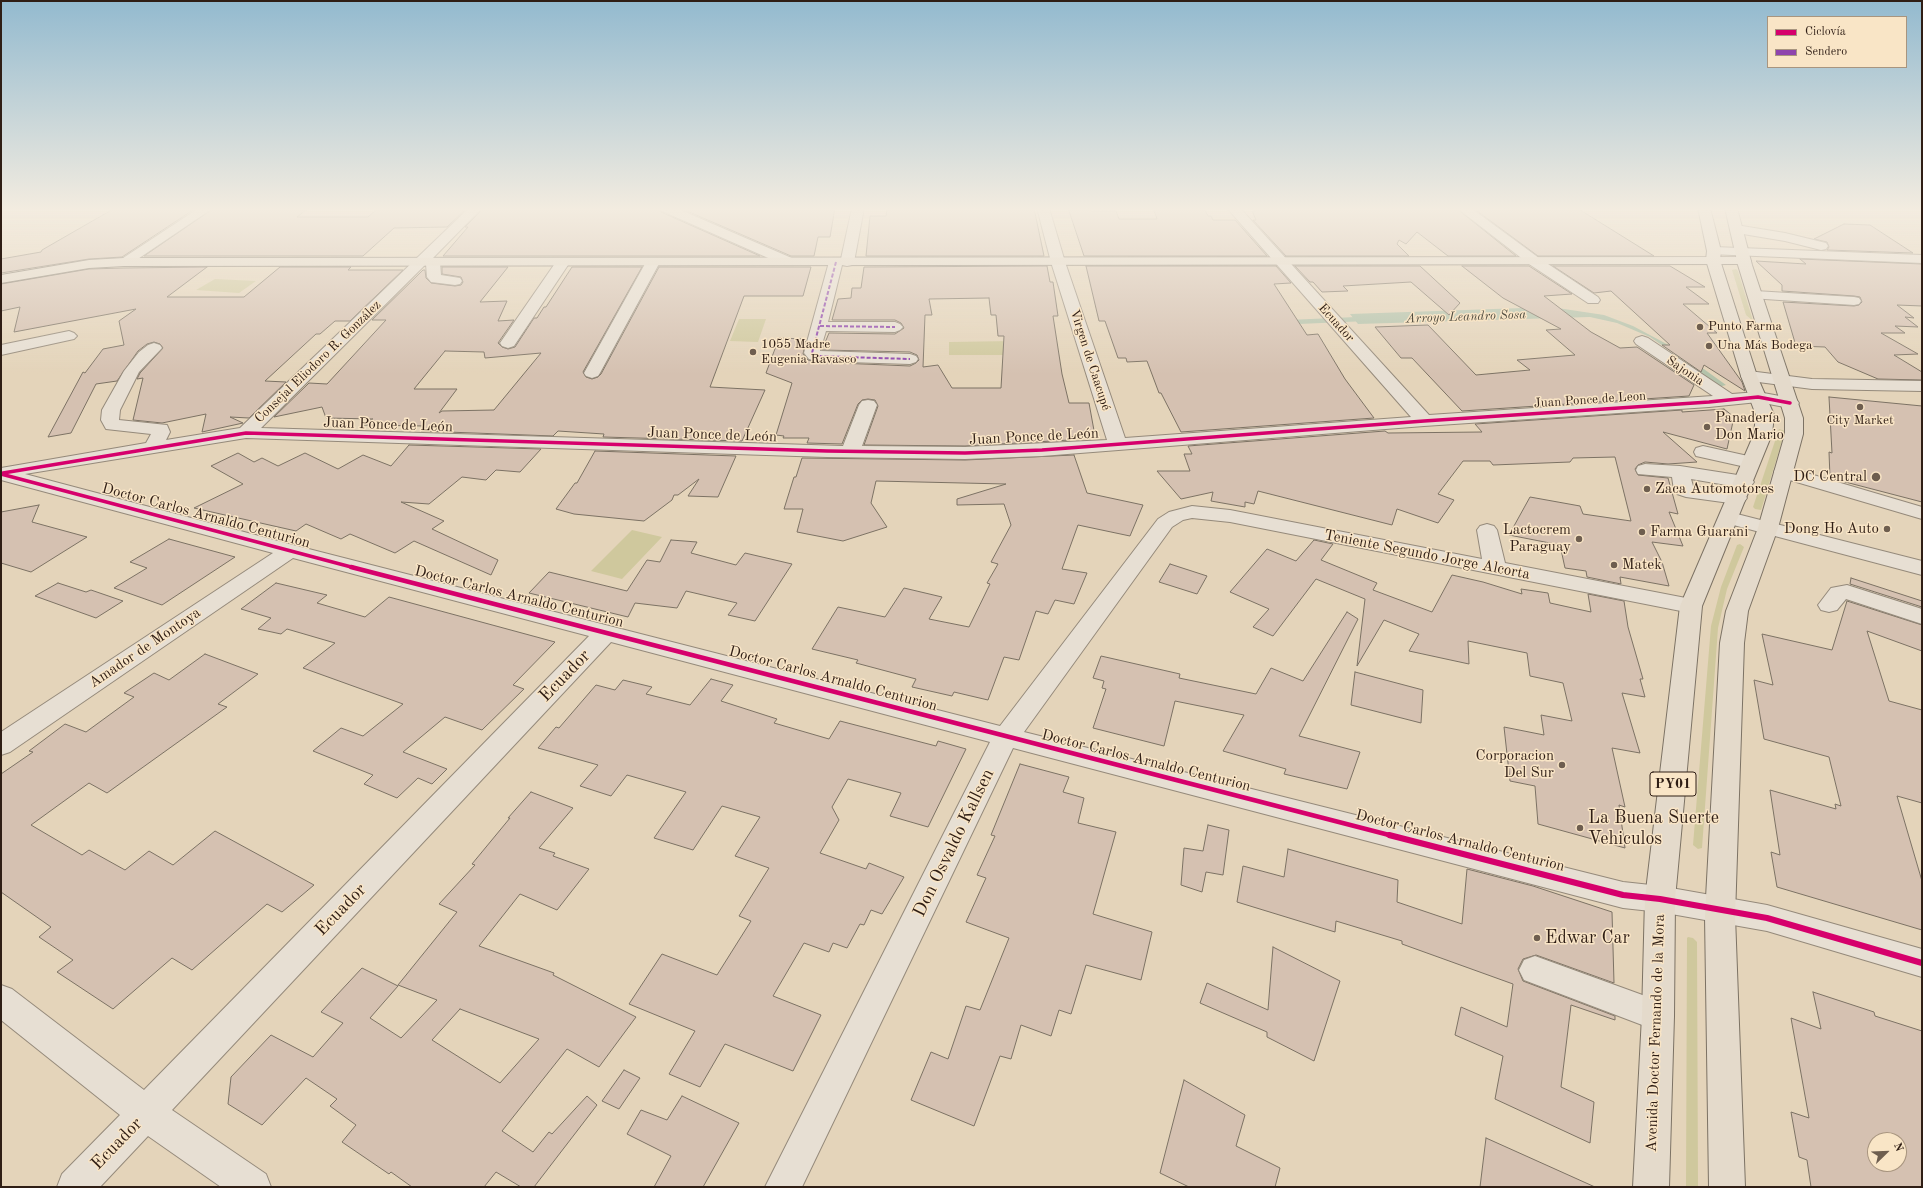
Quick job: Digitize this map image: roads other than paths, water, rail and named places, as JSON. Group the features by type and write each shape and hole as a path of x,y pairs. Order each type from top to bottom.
{"main road":[{"path":"1,279 99,263"},
{"name":"Avenida Doctor Fernando de la Mora","path":"1651,1187 1658,1016 1660,899 1691,606 1763,434 1765,414 1754,387 1716,263"},
{"path":"1727,1187 1720,910 1732,643 1737,611 1768,528 1794,434 1794,418 1787,392 1745,263"}],"street":[{"name":"Consejal Eliodoro R. González","path":"246,433 425,263"},
{"path":"428,263 436,279 455,281"},
{"path":"508,343 562,263"},
{"path":"592,373 652,263"},
{"path":"842,263 812,353 815,356 910,359"},
{"name":"Virgen de Caacupé","path":"1058,263 1117,444"},
{"name":"Ecuador","path":"1282,263 1424,421"},
{"path":"1538,263 1592,300"},
{"path":"1755,295 1854,301"},
{"path":"1813,299 1829,312"},
{"path":"820,326 895,327"},
{"path":"1,350 70,336"},
{"name":"Sajonia","path":"1642,341 1729,400"},
{"path":"153,447 161,432 161,429 112,425 110,420 111,410 132,371 145,355 154,348"},
{"path":"1754,387 1787,392 1812,384 1922,386"},
{"path":"1754,387 1787,392"},
{"name":"Juan Ponce de Leon","path":"1424,421 1729,400 1754,387"},
{"path":"851,451 856,434 868,405"},
{"name":"Juan Ponce de León","path":"1,474 153,447 246,433 965,453 1042,450 1424,421"},
{"path":"1703,452 1740,490 1768,528 1922,568"},
{"path":"1645,470 1680,472 1684,490 1686,491 1740,490"},
{"path":"1784,472 1922,513"},
{"name":"Doctor Carlos Arnaldo Centurion","path":"1,474 290,551 607,632 1006,737 1623,895 1660,899 1767,918 1922,963"},
{"name":"Teniente Segundo Jorge Alcorta","path":"1165,523 1176,516 1192,512 1230,516 1691,606"},
{"name":"Don Osvaldo Kallsen","path":"783,1187 1006,737 1165,523"},
{"path":"1487,530 1495,568"},
{"name":"Amador de Montoya","path":"1,745 290,551"},
{"path":"1829,605 1839,593 1847,592 1922,617"},
{"name":"Ecuador","path":"75,1187 607,632"},
{"path":"1535,970 1658,1016"},
{"path":"1,1000 146,1113 253,1187"}],"water":[{"path":"1551,307 1604,315 1633,326 1676,349 1726,385 1718,387 1682,359 1650,337 1617,323 1590,317 1358,324 1350,314"}],"waterway":[{"name":"Arroyo Leandro Sosa","path":"1293,322 1362,319"}],"place":[{"name":"Punto Farma","path":"1700,327"},
{"name":"Una Más Bodega","path":"1709,346"},
{"name":"1055 Madre Eugenia Ravasco","path":"753,352"},
{"name":"City Market","path":"1860,407"},
{"name":"Panadería Don Mario","path":"1707,427"},
{"name":"DC Central","path":"1876,477"},
{"name":"Zaca Automotores","path":"1647,489"},
{"name":"Dong Ho Auto","path":"1887,529"},
{"name":"Farma Guarani","path":"1642,532"},
{"name":"Lactocrem Paraguay","path":"1579,539"},
{"name":"Matek","path":"1614,565"},
{"name":"Corporacion Del Sur","path":"1562,765"},
{"name":"La Buena Suerte Vehiculos","path":"1580,828"},
{"name":"Edwar Car","path":"1537,938"}]}
